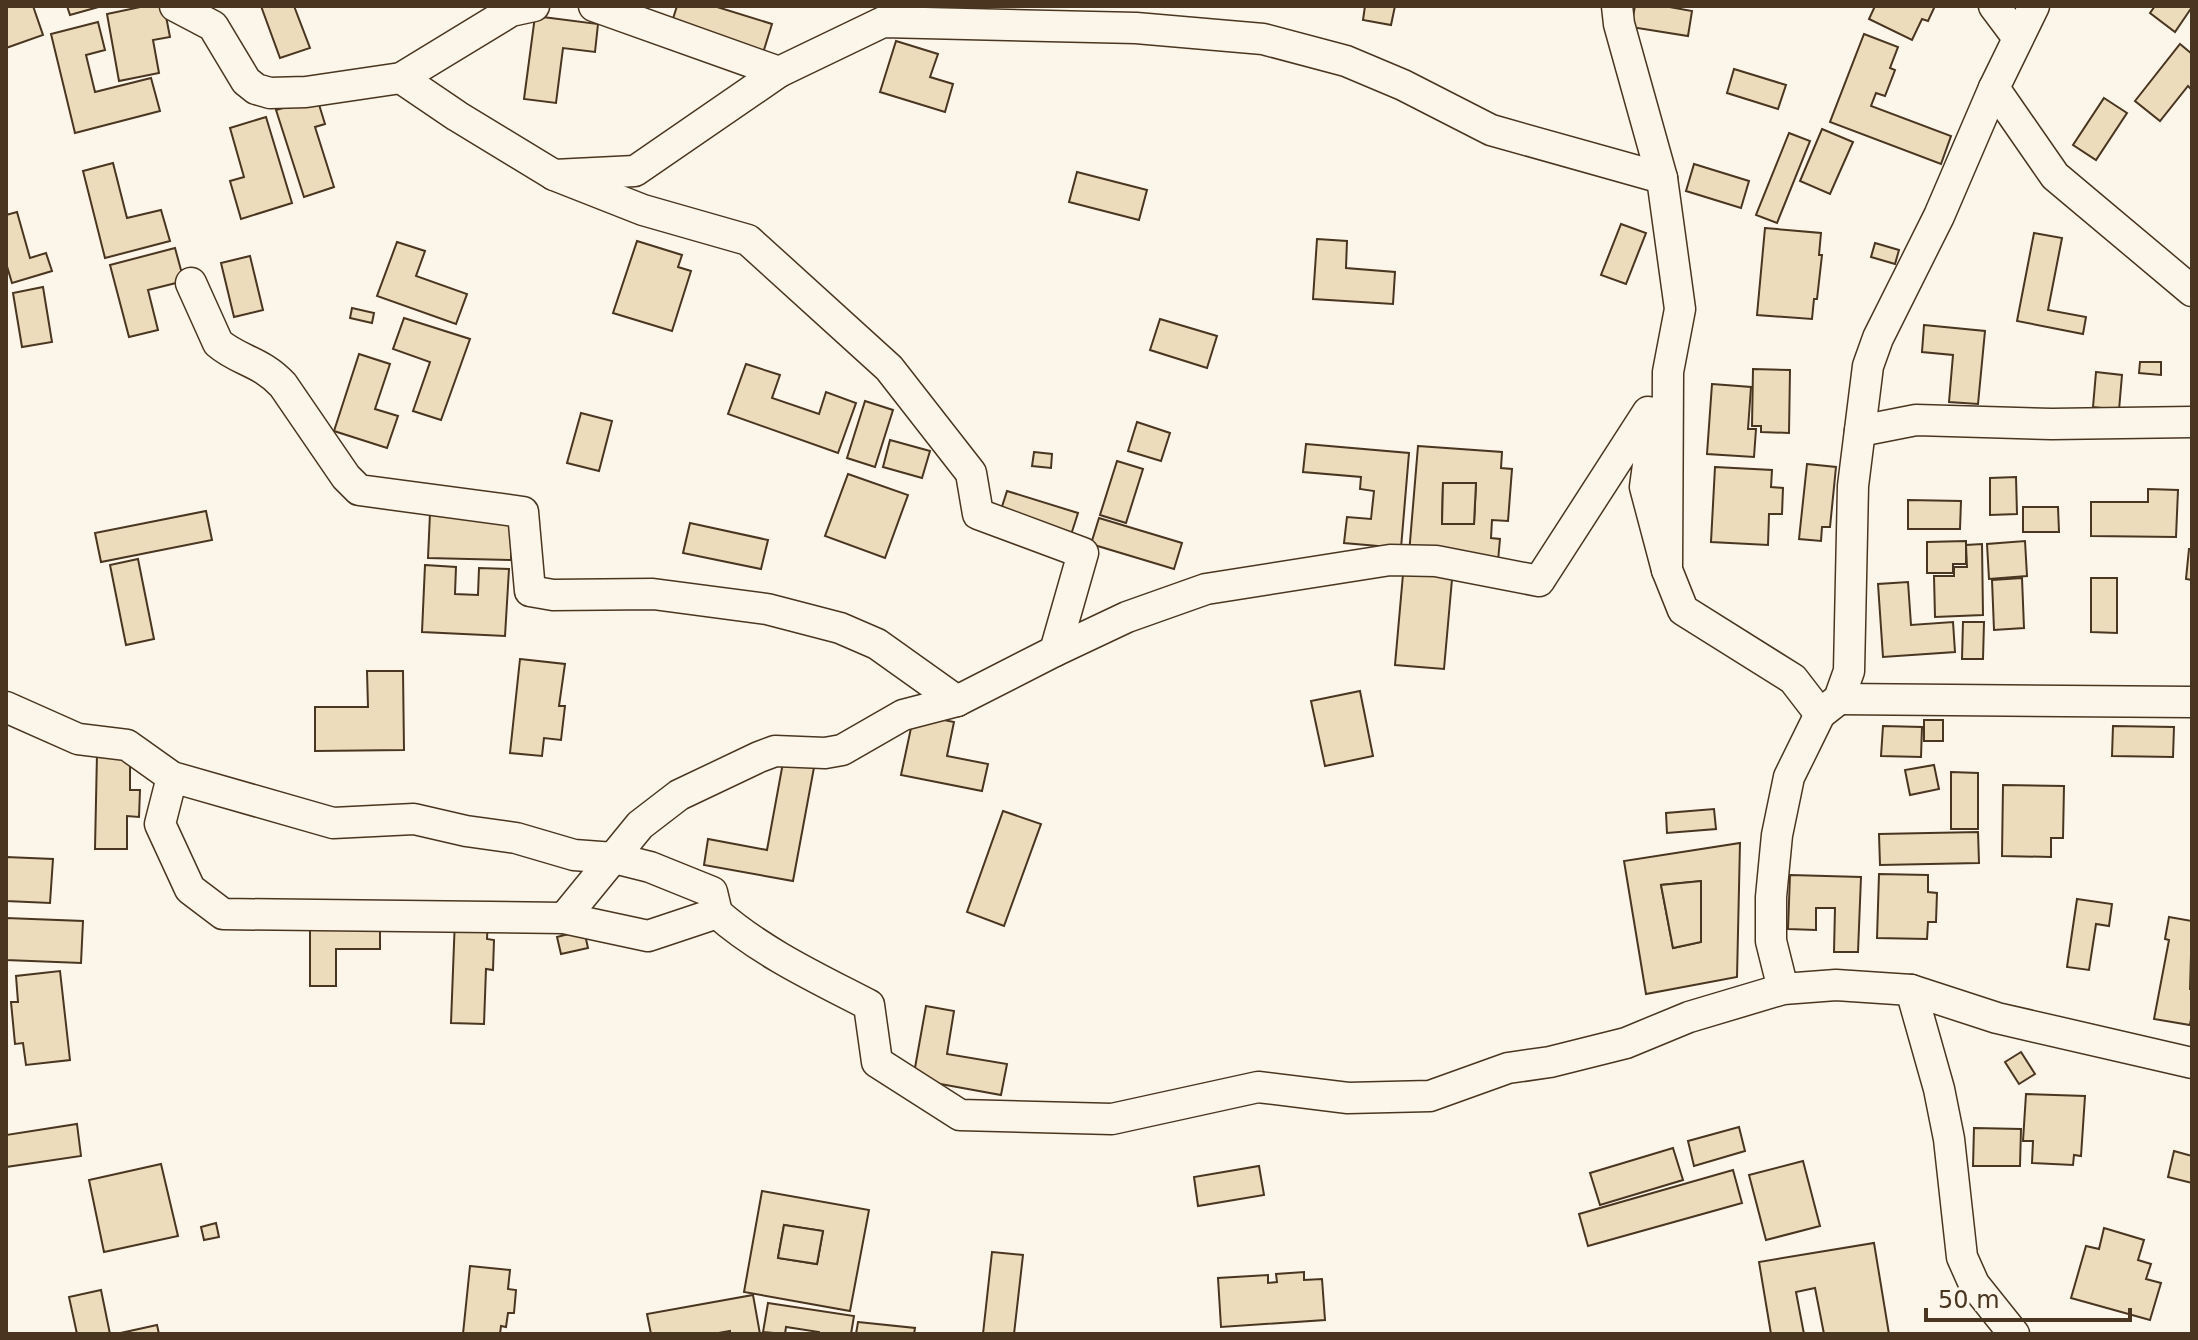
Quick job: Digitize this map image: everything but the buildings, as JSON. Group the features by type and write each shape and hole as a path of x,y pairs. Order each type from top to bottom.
{"street":[{"path":"175,6 213,26 246,81 256,89 270,93 306,92 401,78 511,11 534,6"},
{"path":"594,6 779,72"},
{"path":"1617,6 1619,24 1662,178 1680,309 1668,372 1667,570"},
{"path":"1994,6 2018,38"},
{"path":"1783,989 1771,941 1771,897 1777,835 1789,777 1849,671 1853,486 1868,366 1878,338 1939,216 1994,88 2034,6"},
{"path":"554,175 635,171 870,14 1136,28 1263,39 1346,61 1403,85 1491,130 1662,178"},
{"path":"401,78 554,175 643,210 748,240 889,368 971,473 978,514 1083,553 1055,651"},
{"path":"1994,88 2055,176 2192,291"},
{"path":"191,283 218,343 274,375 346,477 359,490 523,512 530,591 553,595 653,594 767,609 840,628 877,644 957,701"},
{"path":"564,918 640,825 679,795 775,751 825,753 842,750 903,715 957,701 1127,617 1206,589 1390,560 1436,561 1539,581 1648,412 1650,450 1645,487 1667,570 1683,610 1793,679 1829,706 2192,702"},
{"path":"1860,431 1916,420 2052,424 2192,422"},
{"path":"6,707 78,739 127,745 172,777 333,823 414,819 516,838 574,855 614,858 650,867 712,892 717,913 735,929 869,1005 877,1062 960,1115 1112,1119 1258,1087 1348,1098 1430,1096 1508,1068 1550,1062 1626,1043 1689,1017 1783,989 1836,985 1911,990 1997,1018 2192,1063"},
{"path":"172,777 160,824 190,889 223,914 564,918 648,936 717,913"},
{"path":"1911,990 1939,1089 1949,1139 1962,1257 1974,1284 2014,1334"}]}
